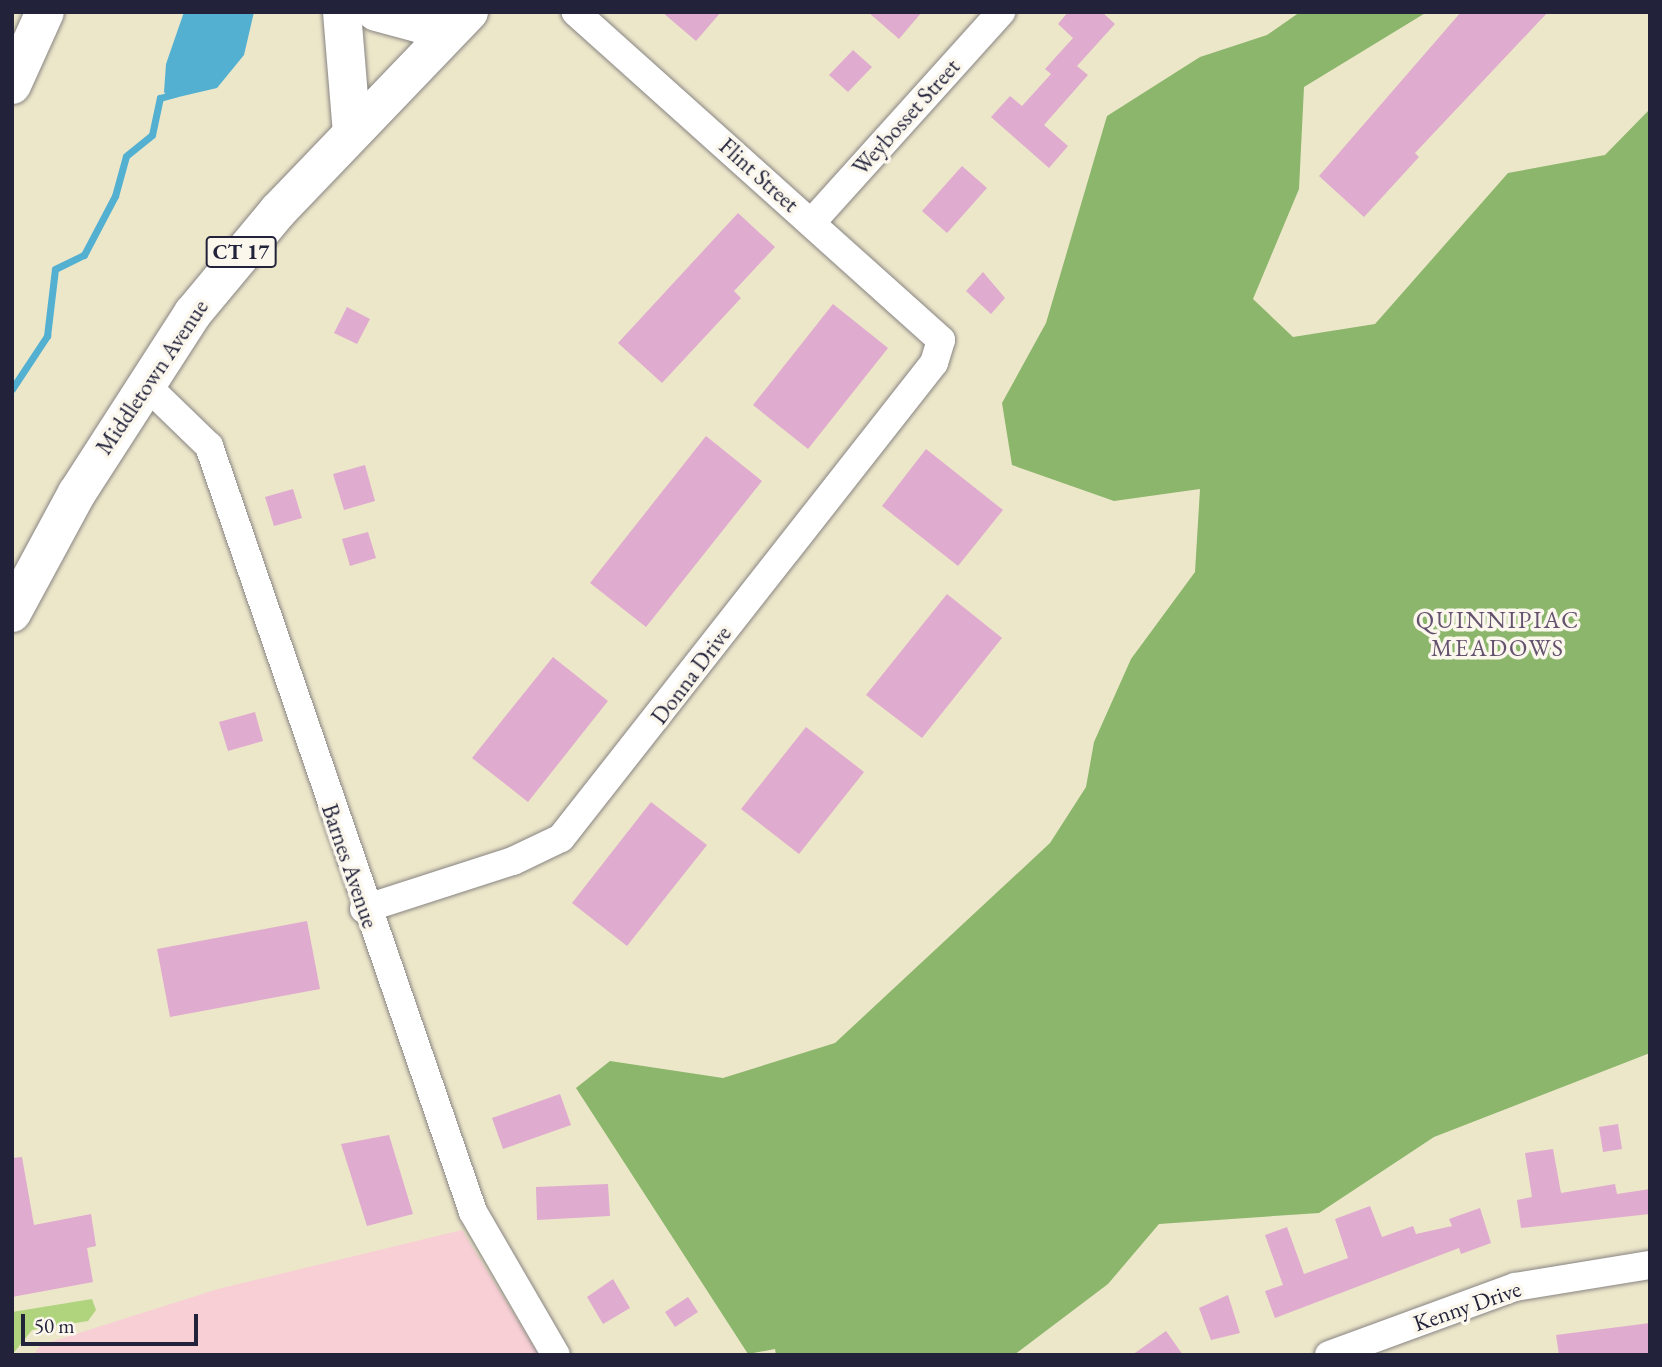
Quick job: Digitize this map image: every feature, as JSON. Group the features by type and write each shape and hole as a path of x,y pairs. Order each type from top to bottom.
{"main road":[{"path":"12,85 45,12"},
{"path":"342,12 352,132"},
{"path":"376,12 421,24 468,12"},
{"name":"Middletown Avenue","path":"12,613 145,384 242,251 468,12"}],"street":[{"name":"Flint Street","path":"576,12 941,340"},
{"name":"Weybosset Street","path":"812,222 1001,12"},
{"name":"Donna Drive","path":"364,909 513,861 561,838 934,363 941,340"},
{"name":"Barnes Avenue","path":"145,384 209,446 364,909 473,1212 556,1355"},
{"name":"Kenny Drive","path":"1329,1355 1515,1287 1650,1265"}],"shaded area":[{"path":"462,1230 539,1355 33,1355 41,1345 218,1289"}],"green space":[{"path":"1300,12 1427,12 1304,87 1299,189 1253,299 1293,337 1375,324 1508,173 1605,155 1650,109 1650,1053 1434,1137 1319,1213 1159,1224 1108,1284 1014,1355 776,1355 775,1349 748,1354 576,1088 610,1061 723,1078 835,1043 1050,843 1086,787 1094,742 1131,659 1195,572 1200,489 1114,501 1012,465 1002,403 1046,323 1107,116 1200,57 1267,35"},
{"path":"92,1299 96,1310 88,1321 32,1330 12,1355 12,1312"}],"water":[{"path":"184,12 254,12 244,55 217,88 170,99 164,92 166,64"}],"building":[{"path":"662,12 721,12 696,41"},
{"path":"868,12 922,12 899,39"},
{"path":"1068,12 1102,12 1115,24 1077,66 1088,75 1044,125 1068,146 1049,168 991,117 1010,96 1022,106 1051,74 1045,69 1073,38 1058,24"},
{"path":"1461,12 1548,12 1415,153 1419,157 1364,217 1319,176"},
{"path":"853,50 872,67 848,92 829,75"},
{"path":"962,166 987,188 947,233 922,211"},
{"path":"738,213 775,247 734,291 741,298 662,383 618,343"},
{"path":"983,272 1005,298 991,314 966,291"},
{"path":"833,304 888,348 808,449 753,405"},
{"path":"347,307 370,319 357,344 334,333"},
{"path":"706,436 762,481 646,627 590,583"},
{"path":"926,449 1003,510 958,566 882,506"},
{"path":"365,465 375,501 344,510 333,474"},
{"path":"293,489 302,518 274,526 265,497"},
{"path":"368,532 376,558 350,566 342,539"},
{"path":"947,594 1002,638 922,738 866,695"},
{"path":"553,657 608,701 528,802 472,758"},
{"path":"255,712 263,741 228,751 219,722"},
{"path":"806,727 864,772 799,854 741,809"},
{"path":"651,802 707,845 627,946 572,903"},
{"path":"307,921 320,989 170,1017 157,949"},
{"path":"560,1094 571,1125 503,1149 492,1118"},
{"path":"1618,1124 1622,1149 1603,1152 1599,1127"},
{"path":"389,1135 413,1214 367,1226 341,1144"},
{"path":"1553,1149 1561,1193 1615,1184 1617,1194 1650,1189 1650,1214 1521,1228 1517,1200 1532,1197 1525,1153"},
{"path":"22,1157 34,1225 91,1214 96,1246 87,1248 93,1282 12,1297 12,1158"},
{"path":"608,1184 610,1216 537,1220 536,1187"},
{"path":"1370,1206 1382,1237 1413,1226 1416,1234 1452,1226 1449,1219 1480,1208 1491,1243 1461,1254 1459,1248 1275,1318 1265,1291 1283,1285 1265,1235 1287,1227 1304,1274 1348,1258 1335,1219"},
{"path":"613,1279 630,1308 603,1324 587,1297"},
{"path":"1228,1295 1240,1333 1211,1340 1199,1308"},
{"path":"688,1297 698,1312 675,1327 665,1312"},
{"path":"1650,1323 1650,1355 1559,1355 1556,1335"},
{"path":"1166,1331 1183,1355 1132,1355"}],"waterway":[{"path":"12,389 47,336 55,269 84,255 115,196 126,156 152,135 160,98 174,94"}],"district":[{"name":"QUINNIPIAC MEADOWS","path":"1498,634"}]}
